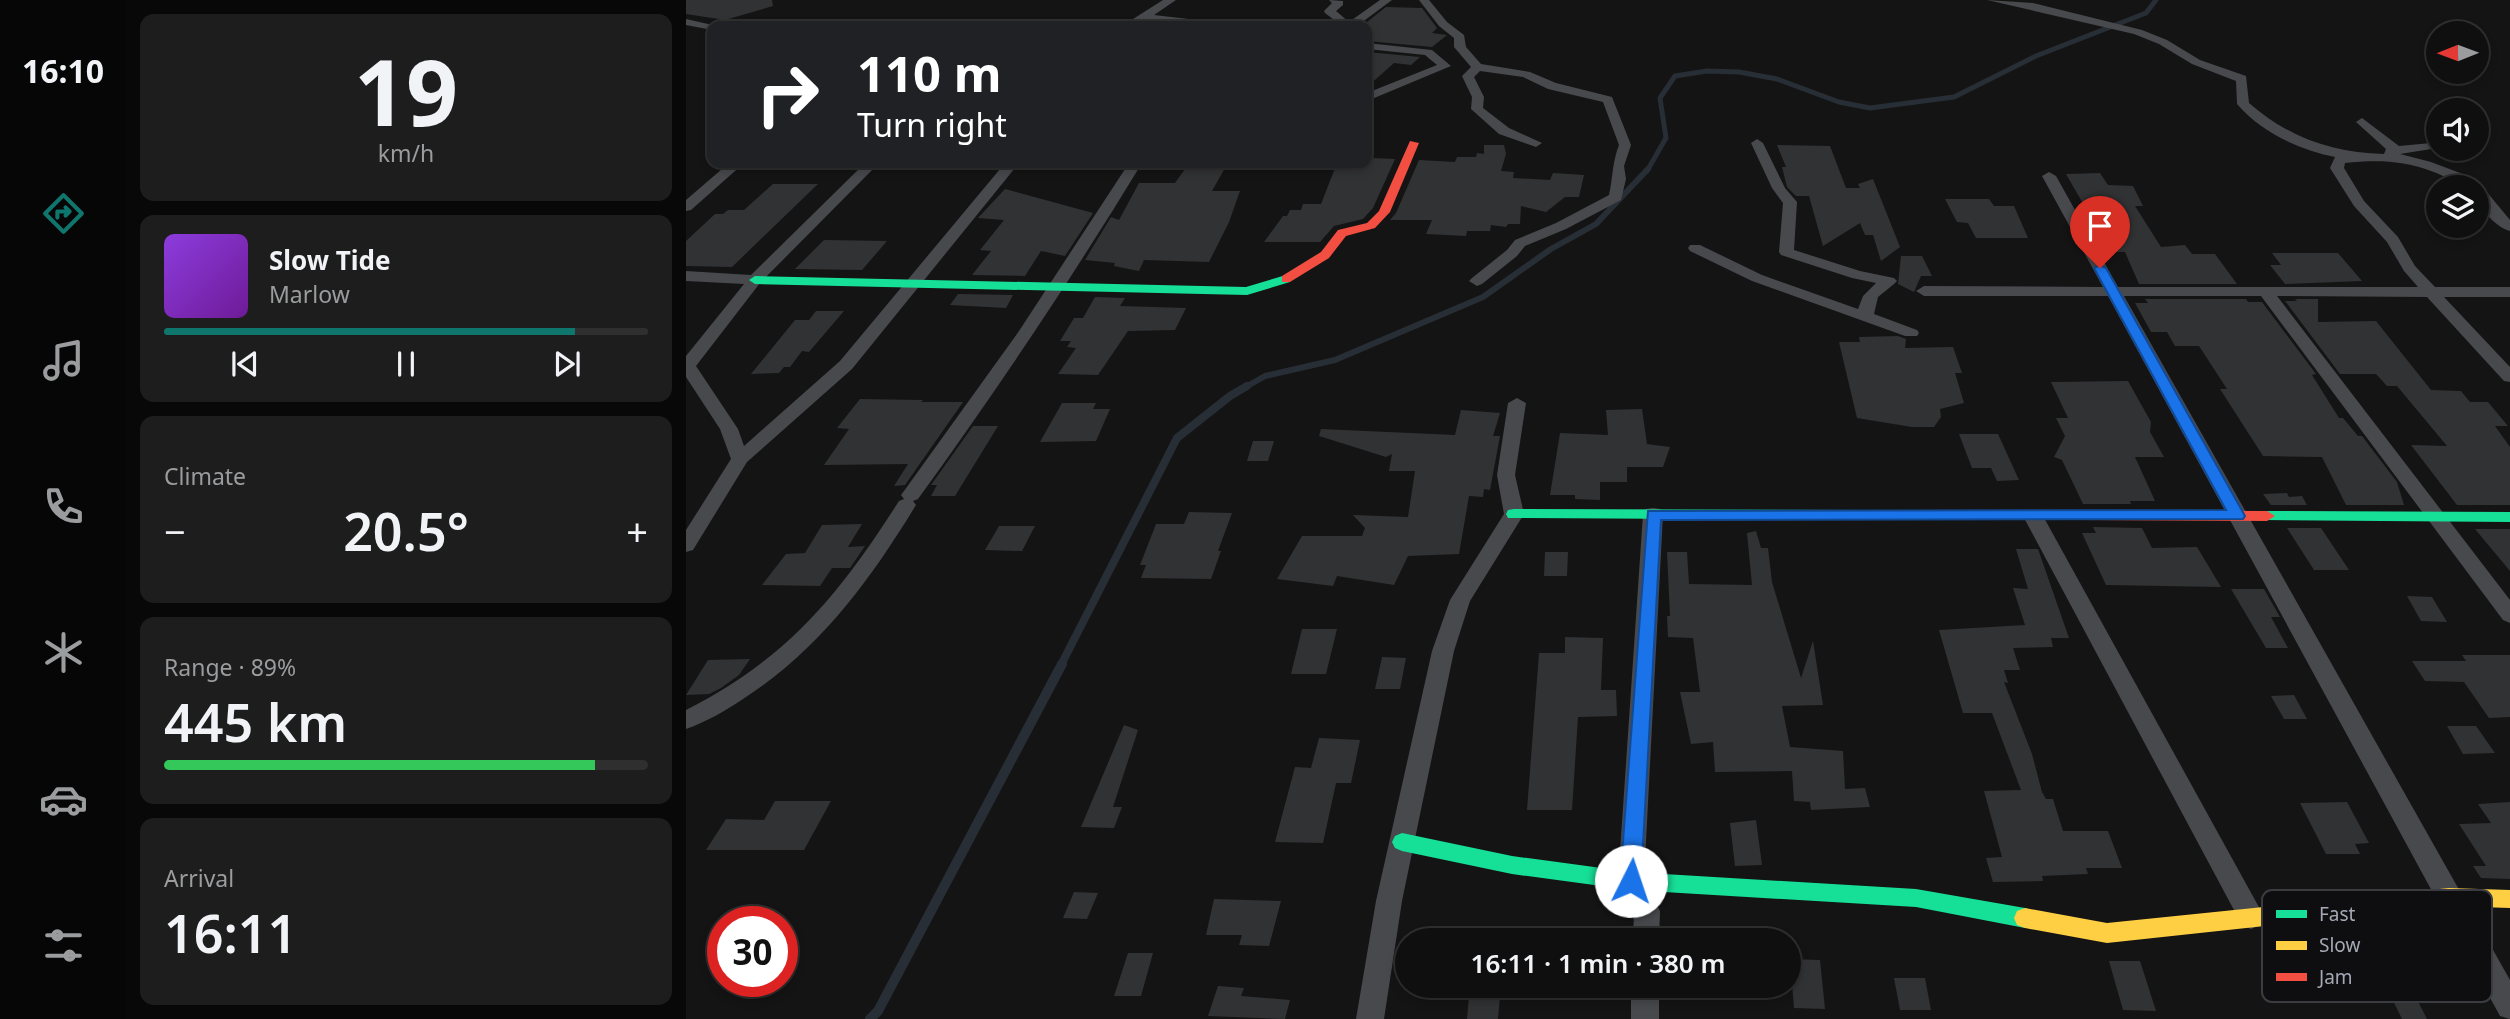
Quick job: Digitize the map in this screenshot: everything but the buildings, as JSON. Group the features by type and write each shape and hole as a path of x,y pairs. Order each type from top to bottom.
{"street":[{"path":"1137,21 1171,0"},
{"path":"1335,0 1339,3 1329,10 1343,21"},
{"path":"1356,21 1387,0"},
{"path":"1424,0 1443,24 1460,37 1460,47 1473,72 1478,97 1477,109 1504,131 1536,143"},
{"path":"1992,0 2033,6 2138,32 2163,42 2196,62 2242,79 2243,104 2286,136 2320,151 2359,157 2398,158 2427,164 2454,175"},
{"path":"1144,17 1179,21"},
{"path":"686,22 707,26"},
{"path":"1372,46 1428,52 1445,66 1473,72 1526,74 1552,86 1608,100 1625,145 1617,166 1619,178 1616,197 1561,226 1520,243 1512,253 1477,281"},
{"path":"1372,95 1445,66"},
{"path":"2362,122 2398,151"},
{"path":"686,276 755,280 1247,291 1276,285 1297,275 1336,246 1342,233 1371,226 1384,212 1414,143"},
{"path":"1757,143 1767,157 1770,174 1780,194 1790,202 1786,252 1857,275 1889,281 1872,291 1865,303 1866,318"},
{"path":"2426,146 2339,160 2337,169 2359,203 2393,240 2409,268 2510,377"},
{"path":"686,207 731,168"},
{"path":"740,459 729,429 687,366 755,280 867,168"},
{"path":"686,545 740,459 846,366 1008,168"},
{"path":"686,720 723,703 765,675 818,629 874,558 909,500 1058,285 1132,168"},
{"path":"2049,176 2445,890"},
{"path":"2489,206 2499,219 2510,227"},
{"path":"1695,248 1757,278 1912,333"},
{"path":"1924,292 2510,292"},
{"path":"2266,292 2510,615"},
{"path":"1370,1019 1389,901 1420,750 1451,621 1475,574 1514,514 1506,475 1517,403"},
{"path":"1514,514 2510,517"},
{"path":"1646,928 1647,911 1631,881 1653,514"},
{"path":"2033,516 2251,917"},
{"path":"1402,842 1512,865 1631,881 1916,898 2107,933 2262,916"},
{"path":"2492,898 2510,899"},
{"path":"2492,975 2510,1007"},
{"path":"1645,998 1645,1019"}],"waterway":[{"path":"1647,171 1666,138 1660,98 1675,76 1707,71 1739,72 1777,79 1839,102 1870,108 1954,97 2036,56 2146,13 2156,0"},
{"path":"1244,388 1265,376 1335,360 1483,297 1551,249 1596,224 1648,169"},
{"path":"1061,665 1177,438 1230,396 1247,386"},
{"path":"870,1019 878,1011 1062,664"}],"traffic: fast":[{"path":"755,280 1247,291 1286,279"},
{"path":"1514,514 1866,515"},
{"path":"2267,516 2510,517"},
{"path":"1402,842 1512,865 1631,881 1916,898 2025,918"}],"traffic: slow":[{"path":"2492,898 2510,899"},
{"path":"2025,918 2107,933 2262,917"}],"traffic: jam":[{"path":"1286,279 1325,255 1342,233 1371,226 1384,212 1414,143"},
{"path":"1866,515 2267,516"}],"route":[{"path":"1631,881 1653,514 2237,516 2100,268"}]}
